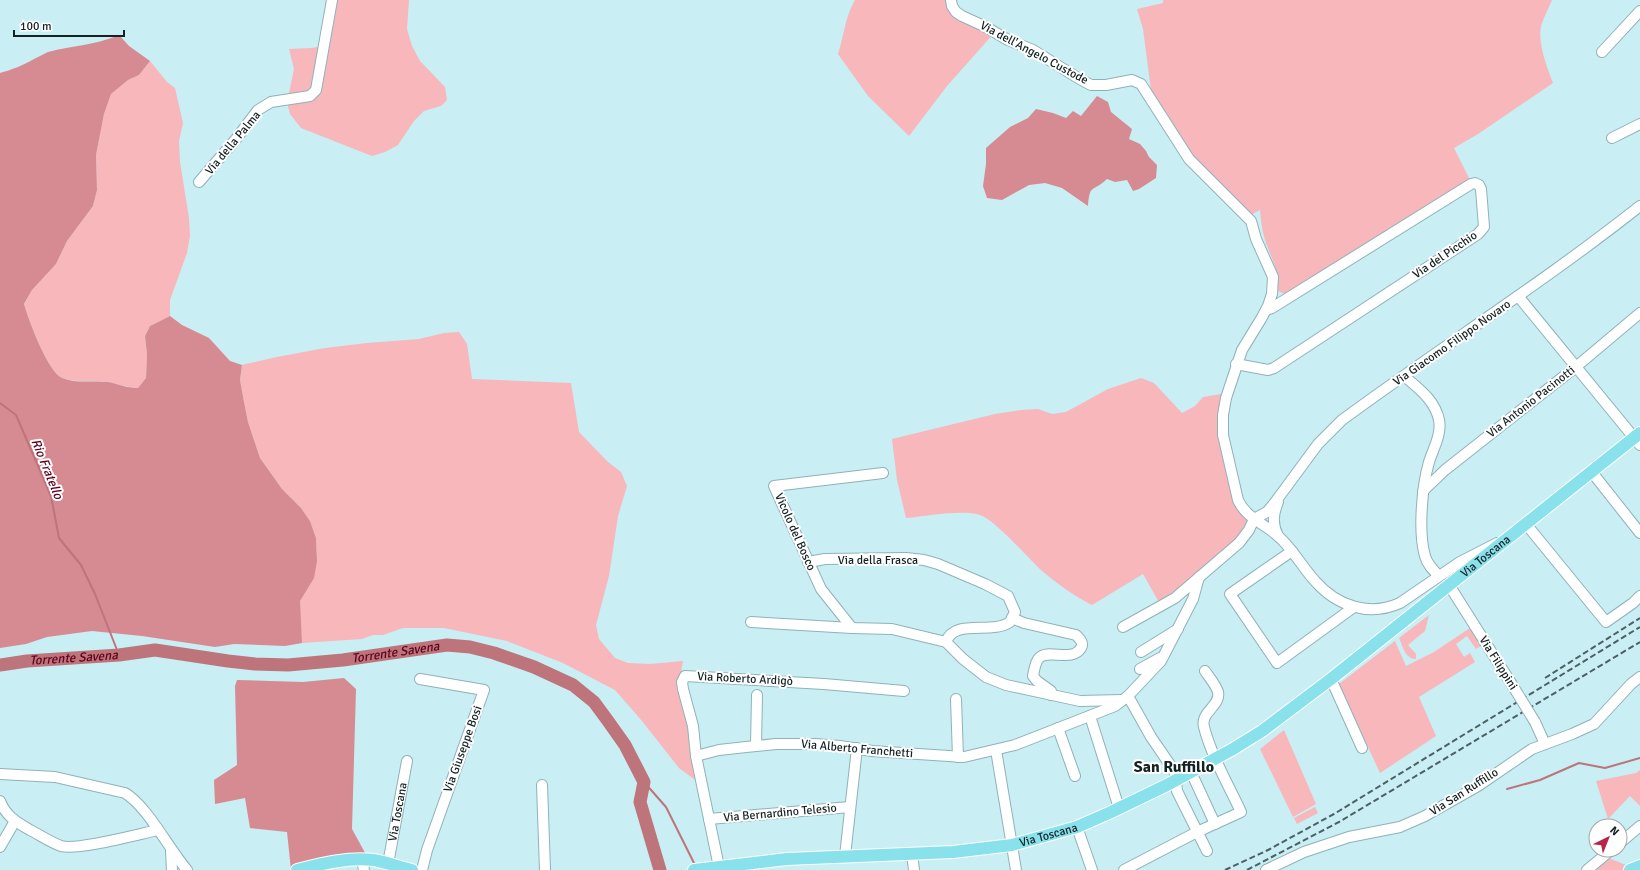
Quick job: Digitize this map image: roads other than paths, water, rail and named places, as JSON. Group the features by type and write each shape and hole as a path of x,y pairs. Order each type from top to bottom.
{"main road":[{"name":"Via Toscana","path":"694,870 788,864 845,856 967,851 1012,845 1077,827 1119,808 1216,759 1262,731 1331,679 1449,585 1465,566 1511,536 1591,471 1638,439"},
{"path":"296,870 310,868 325,863 363,865 388,864 412,870"},
{"path":"1630,870 1640,866"}],"street":[{"name":"Via della Palma","path":"200,182 258,110 271,102 310,96 316,90 332,0"},
{"name":"Via dell'Angelo Custode","path":"951,0 952,6 956,12 962,16 986,26 1008,40 1033,50 1078,78 1091,84 1106,85 1132,80 1141,84 1189,159 1251,221 1256,239 1273,277 1272,294 1266,310 1242,350 1236,364 1226,398 1222,425 1238,500 1243,510 1278,536 1322,588 1340,601 1360,609 1389,608 1400,603 1439,576 1465,566"},
{"path":"1602,52 1640,11"},
{"path":"1612,138 1640,124"},
{"name":"Via del Picchio","path":"1236,364 1268,370 1274,368 1478,234 1484,227 1481,189 1479,185 1475,183 1470,184 1272,308 1266,310"},
{"name":"Via Giacomo Filippo Novaro","path":"1254,519 1267,512 1305,461 1332,429 1607,232 1640,206"},
{"path":"1518,296 1638,439"},
{"name":"Via Antonio Pacinotti","path":"1423,491 1445,470 1640,313"},
{"path":"1404,376 1432,402 1440,422 1439,434 1425,476 1422,524 1425,556 1428,564 1439,576"},
{"path":"1591,471 1640,533"},
{"name":"Vicolo del Bosco","path":"852,628 821,589 774,486 883,474"},
{"name":"Via Giacomo Filippo Novaro","path":"1278,536 1273,524 1280,496"},
{"path":"1123,627 1175,598 1239,543 1249,530 1254,519"},
{"path":"1526,524 1606,622 1640,596"},
{"path":"1292,551 1230,594 1277,663 1354,607"},
{"name":"Via della Frasca","path":"808,562 825,559 906,558 924,560 938,564 985,584 1008,596 1015,612 1012,618"},
{"name":"Via Alberto Franchetti","path":"696,756 718,750 756,746 815,744 872,751 958,757 996,750 1115,706 1125,698 1142,682 1163,656 1193,599 1199,578"},
{"name":"Via Filippini","path":"1449,585 1535,722 1544,744"},
{"path":"946,642 948,636 956,630 976,627 995,628 1006,625 1012,618 1024,623 1076,635 1082,641 1082,646 1078,652 1073,654 1043,655 1038,658 1033,676 1051,692 1051,695"},
{"path":"751,622 892,629 946,642 963,659 986,677 1006,685 1080,701 1125,698 1173,768 1177,791 1207,851"},
{"path":"1141,652 1178,629"},
{"path":"1140,669 1163,656"},
{"path":"1124,870 1197,832 1241,812 1216,759 1204,727 1203,720 1217,701 1218,692 1205,671"},
{"name":"Via Roberto Ardigò","path":"713,868 709,819 696,756 693,726 683,689 682,682 685,676 824,684 904,691"},
{"name":"Via San Ruffillo","path":"1266,870 1304,852 1349,837 1400,827 1425,816 1478,786 1520,756 1544,744 1594,724 1631,684 1640,677"},
{"name":"Via Giuseppe Bosi","path":"420,679 484,690 427,850 422,870"},
{"path":"1331,679 1362,748"},
{"path":"756,746 757,695"},
{"path":"956,699 958,757"},
{"path":"1090,716 1119,808"},
{"path":"1058,728 1075,776"},
{"path":"845,856 857,748"},
{"path":"996,750 1016,870"},
{"name":"Via Toscana","path":"388,864 408,761"},
{"path":"1191,772 1210,814 1212,825"},
{"path":"0,774 55,777 125,793 138,802 170,849 187,870"},
{"path":"542,785 545,870"},
{"path":"0,801 7,814 15,821 60,846 70,847 158,830"},
{"name":"Via Bernardino Telesio","path":"709,819 850,807"},
{"path":"1,852 15,821"},
{"path":"1628,836 1640,826"},
{"path":"1077,827 1092,870"},
{"path":"170,849 172,870"},
{"path":"912,854 914,870"},
{"path":"1587,870 1601,858"}],"waterway":[{"name":"Rio Fratello","path":"0,403 16,415 51,496 59,538 81,565 95,594 119,655"},
{"name":"Torrente Savena","path":"0,665 27,661 119,655 155,650 228,661 288,665 343,660 447,645 470,647 494,653 534,667 573,685 594,702 625,745 644,782 640,802 660,870"},
{"path":"1507,789 1540,780 1579,763 1605,768 1640,758"},
{"path":"644,782 666,807 695,865"}],"railway":[{"path":"1545,678 1640,618"},
{"path":"1225,870 1268,850 1334,814 1640,627"},
{"path":"1247,870 1339,822 1640,642"}],"district":[{"name":"San Ruffillo","path":"1174,767"}]}
